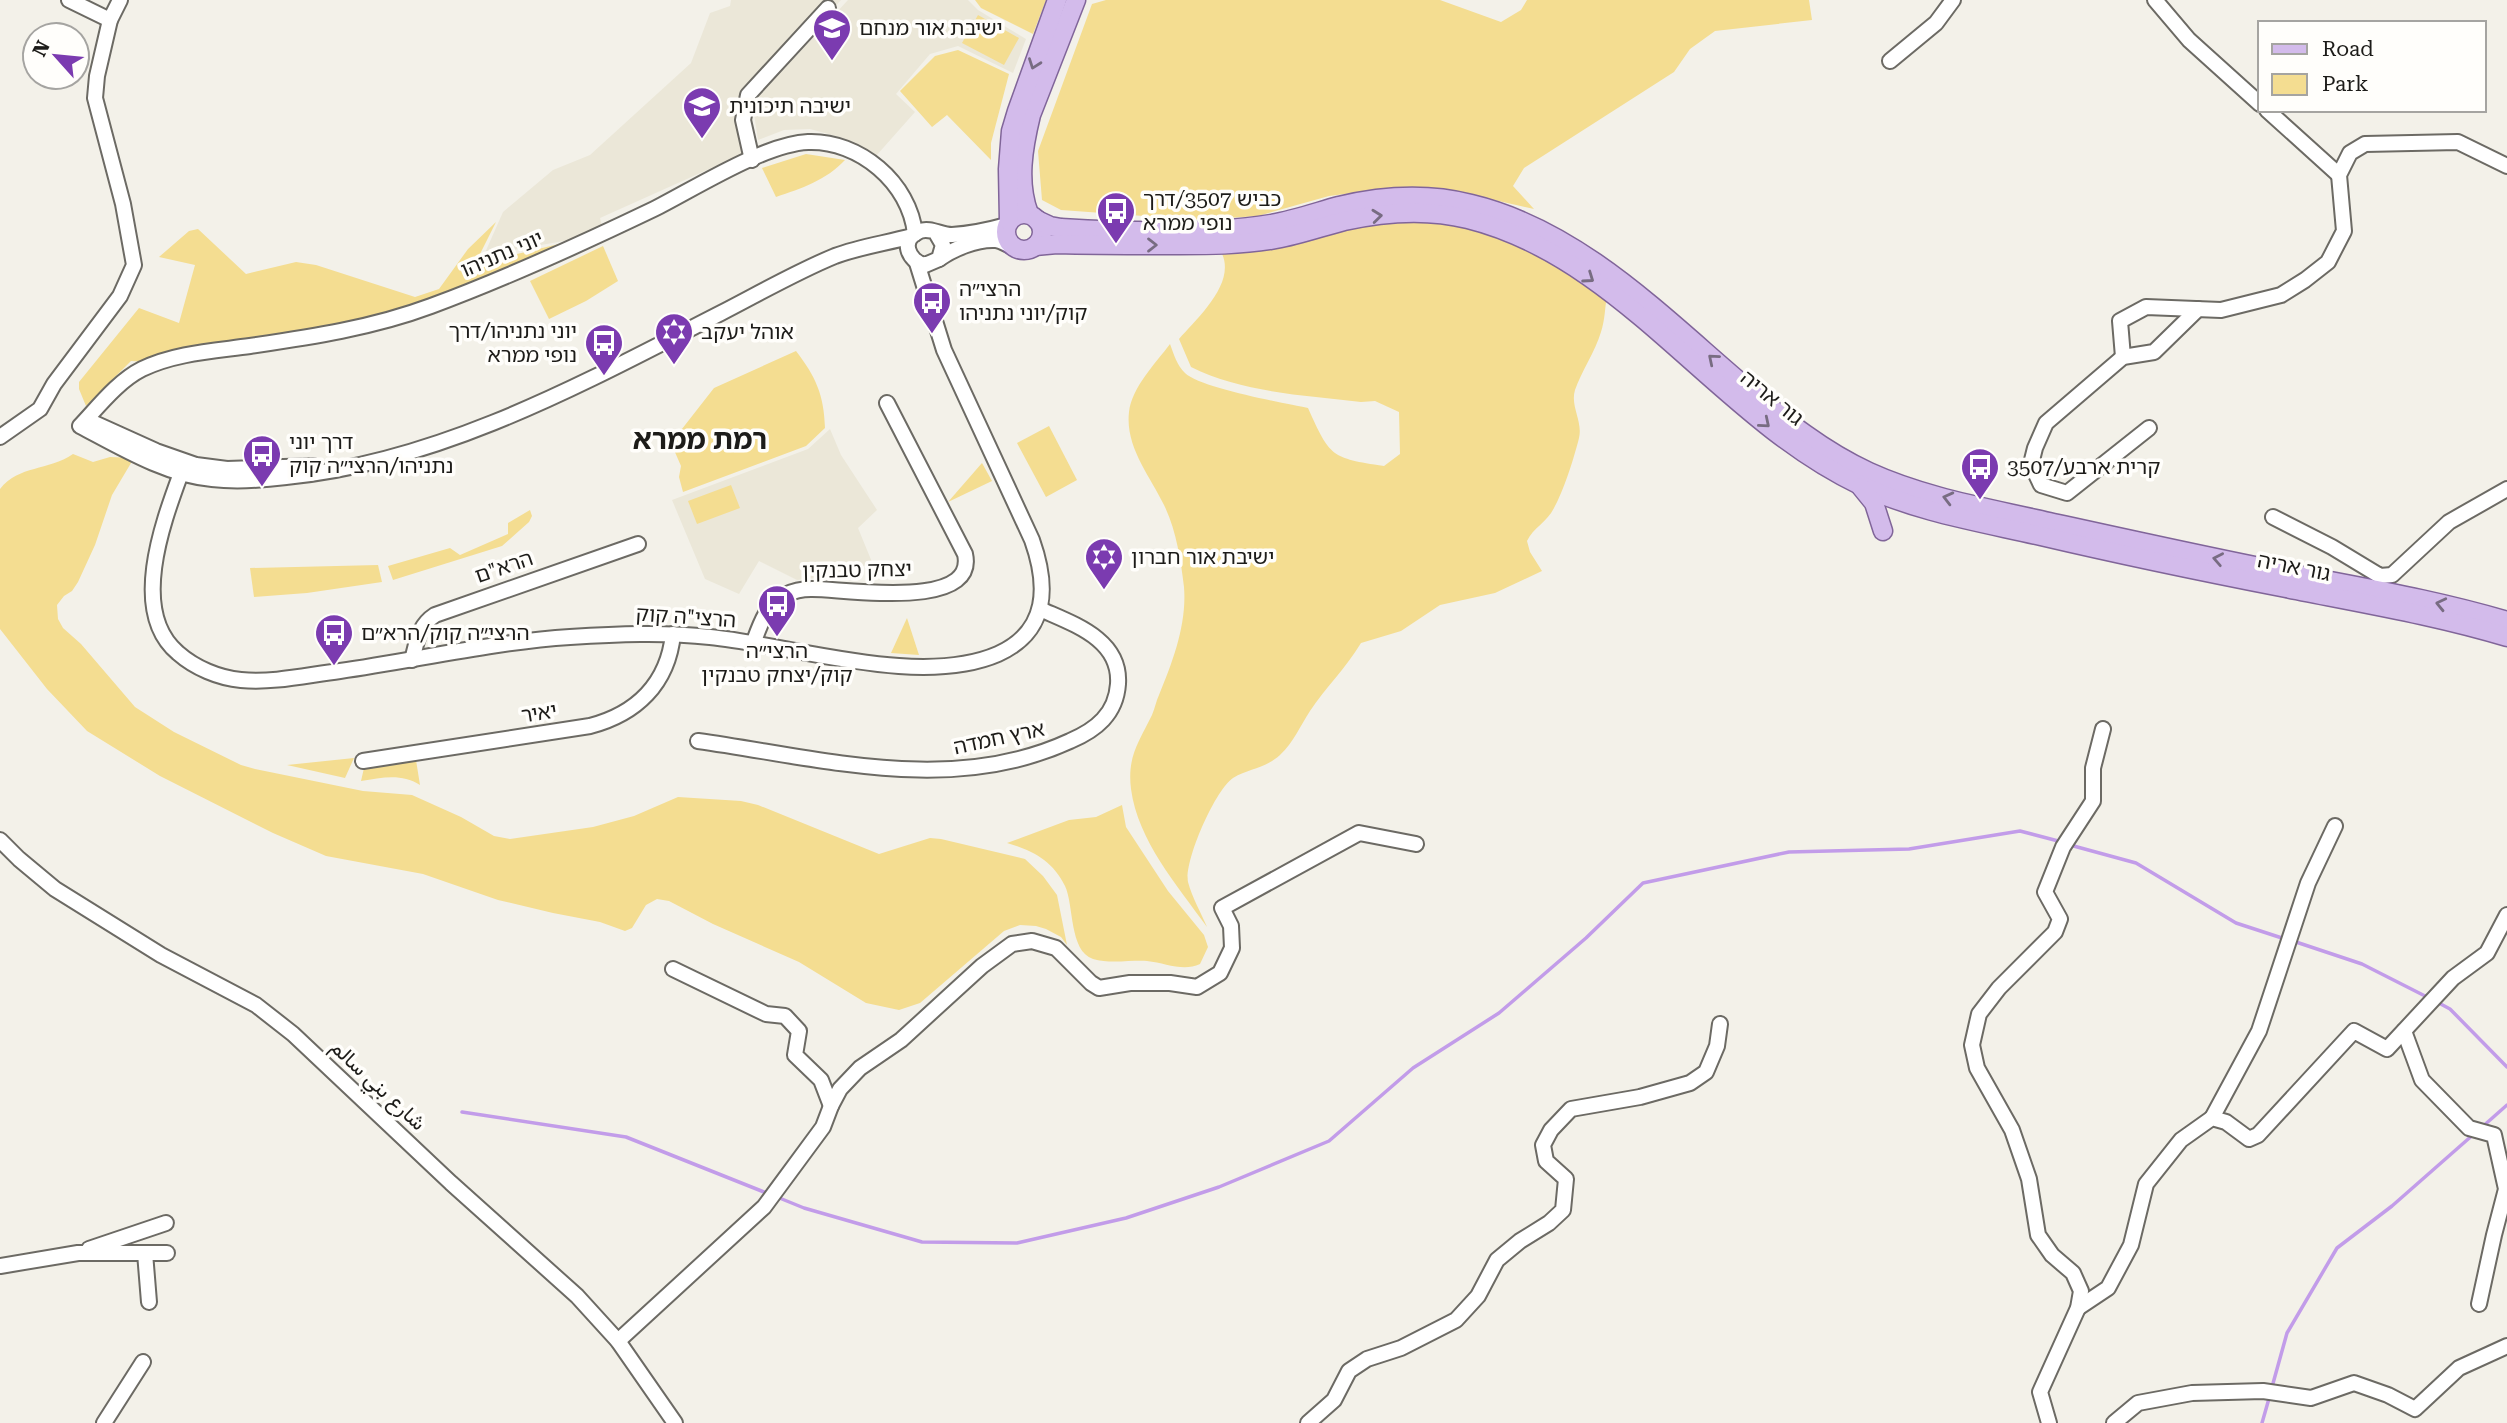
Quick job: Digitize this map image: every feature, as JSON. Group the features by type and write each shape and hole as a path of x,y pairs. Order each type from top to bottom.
{"main road":[{"path":"1057,0 1012,131 1008,223 1005,236 1012,246 1023,251 1039,242 1042,230 1033,217 1022,189 1023,155 1031,115 1076,0"},
{"name":"גור אריה","path":"1033,217 1050,226 1072,229 1196,229 1274,223 1339,206 1384,199 1423,197 1468,203 1514,218 1577,250 1636,294 1800,431 1845,459 1878,475 1952,499 2169,549 2417,598 2507,621"},
{"path":"1008,223 1018,214 1033,217"},
{"name":"גור אריה","path":"1035,246 1246,242 1276,239 1364,217 1393,214 1448,215 1487,225 1527,241 1568,263 1614,296 1791,444 1856,482 1902,501 2166,565 2414,613 2507,637"},
{"path":"1856,482 1874,503 1883,531"}],"street":[{"path":"69,0 110,20"},
{"path":"0,437 40,409 54,384 120,296 134,265 123,204 95,98 97,76 110,20 120,0"},
{"path":"1890,61 1936,23 1953,0"},
{"path":"2155,0 2189,40 2258,102"},
{"path":"752,160 743,120 748,95 828,8"},
{"path":"2269,112 2339,175"},
{"name":"יוני נתניהו","path":"84,422 130,376 153,365 182,356 337,332 421,310 563,251 752,160 789,145 807,142 837,145 853,151 880,169 900,191 909,210"},
{"path":"2123,358 2120,321 2146,306 2221,310 2281,295 2328,262 2344,232 2339,175 2350,153 2365,144 2458,142 2507,166"},
{"path":"909,210 933,231 943,245 929,276 930,303"},
{"path":"909,210 913,235 908,250 930,303 944,350 1037,555 1043,587 1040,609"},
{"path":"84,422 181,473 211,479 252,480 331,473 428,446 539,402 809,268 852,251 933,231 950,235 1008,223"},
{"path":"852,251 894,251 925,265 958,248 987,241 996,240 1012,246"},
{"path":"2149,428 2067,493 2041,485 2031,464 2046,423 2123,358 2154,352 2198,309"},
{"name":"יצחק טבנקין","path":"754,644 769,609 776,601 792,592 813,589 905,594 948,583 964,572 967,565 965,554 887,403"},
{"path":"84,422 185,462 212,468 367,465"},
{"name":"הרצי\"ה קוק","path":"181,473 153,574 153,613 159,630 177,653 202,669 229,678 275,680 492,645 620,634 713,637 883,664 948,665 997,654 1010,647 1030,628 1040,609"},
{"path":"2273,517 2332,547 2380,576 2392,575 2449,522 2507,489"},
{"name":"הרא\"ם","path":"412,660 423,625 435,615 638,544"},
{"name":"ארץ חמדה","path":"698,741 862,765 917,770 964,769 990,765 1052,749 1096,727 1107,717 1118,691 1117,666 1112,654 1094,635 1040,609"},
{"name":"יאיר","path":"363,761 590,726 616,718 631,710 655,684 671,648 673,634"},
{"path":"2049,1423 2039,1391 2078,1308 2081,1291 2073,1273 2052,1255 2038,1235 2029,1179 2012,1130 1977,1068 1972,1045 1979,1014 1999,988 2055,932 2060,919 2045,892 2063,847 2093,802 2093,768 2103,729"},
{"path":"2078,1308 2108,1288 2131,1245 2147,1184 2181,1140 2212,1118 2259,1031 2308,883 2335,826"},
{"path":"618,1341 764,1207 823,1127 840,1089 860,1068 901,1040 982,966 1012,944 1032,941 1056,948 1091,984 1099,988 1130,983 1170,983 1197,987 1220,974 1232,948 1231,926 1222,908 1359,833 1416,844"},
{"name":"شارع بني سالم","path":"0,840 55,889 161,955 256,1005 293,1034 451,1184 558,1278 618,1341 675,1423"},
{"path":"2212,1118 2226,1122 2249,1139 2258,1135 2354,1031 2387,1049 2453,978 2487,953 2507,915"},
{"path":"673,969 766,1014 785,1016 799,1031 795,1055 821,1080 831,1106"},
{"path":"1308,1423 1334,1400 1349,1371 1367,1359 1401,1348 1456,1320 1478,1296 1497,1260 1563,1210 1566,1180 1545,1161 1543,1145 1551,1130 1571,1109 1640,1097 1690,1083 1706,1072 1717,1046 1720,1024"},
{"path":"2403,1031 2422,1080 2469,1128 2494,1135 2506,1189 2479,1304"},
{"path":"0,1266 78,1253 166,1223"},
{"path":"78,1253 167,1253"},
{"path":"145,1253 149,1302"},
{"path":"2114,1423 2138,1403 2192,1393 2263,1391 2311,1398 2354,1383 2416,1409 2459,1368 2507,1346"},
{"path":"104,1423 142,1362"}],"shaded area":[{"path":"731,0 841,0 753,94 749,110 756,148 600,218 604,234 484,255 503,212 553,170 590,155 691,63 710,13 730,6"},
{"path":"848,0 968,0 978,10 1026,39 1013,73 958,46 930,54 896,94 915,112 876,156 843,138 810,129 784,130 758,140 753,107 758,97"},
{"path":"830,429 841,455 877,510 858,528 874,567 838,564 823,577 797,580 759,561 739,594 705,579 672,500 808,449"}],"green space":[{"path":"975,0 1046,0 1033,34 981,8"},
{"path":"1106,0 1440,0 1501,22 1521,10 1527,0 1809,0 1812,20 1715,31 1690,49 1674,72 1524,168 1513,186 1534,209 1455,191 1400,187 1329,196 1258,216 1199,220 1061,210 1042,200 1038,151 1092,4"},
{"path":"978,15 1019,38 1004,65 962,43"},
{"path":"958,50 1009,74 991,143 991,160 947,115 932,127 900,91 935,56"},
{"path":"806,154 845,160 821,179 776,197 762,168"},
{"path":"1428,218 1469,225 1530,246 1607,295 1601,332 1575,390 1574,402 1580,432 1572,464 1554,508 1527,541 1530,552 1542,571 1495,593 1440,605 1401,631 1361,643 1316,702 1285,750 1268,764 1233,778 1226,785 1202,827 1188,872 1190,888 1207,927 1150,844 1135,808 1131,789 1132,758 1152,715 1174,656 1183,615 1184,587 1172,524 1131,437 1131,403 1145,376 1170,344 1180,367 1194,379 1243,394 1308,408 1322,437 1334,452 1342,457 1384,466 1400,454 1399,412 1375,401 1361,402 1274,392 1211,376 1191,367 1179,339 1214,298 1220,286 1224,262 1220,250 1266,250 1366,223"},
{"path":"496,222 475,264 580,239 419,307 149,362 131,361 86,406 79,382 139,308 179,323 195,265 159,257 189,231 198,229 246,274 296,262 316,265 415,297 439,289 468,249"},
{"path":"603,246 618,281 549,319 530,281"},
{"path":"796,351 818,387 825,428 806,446 683,492 679,477 681,466 671,443 714,388"},
{"path":"1049,426 1077,480 1046,497 1017,443"},
{"path":"73,454 93,462 110,457 134,458 112,495 95,545 78,582 57,605 58,619 63,628 81,644 135,707 174,732 241,765 255,769 363,791 412,795 461,817 494,836 510,839 593,827 634,816 678,797 741,801 758,805 879,854 930,838 1025,859 1043,876 1057,895 1067,945 1061,937 1036,926 1020,925 1004,931 920,1003 899,1010 866,1003 799,962 713,924 669,901 657,899 646,905 632,928 625,931 600,922 498,900 423,874 326,856 273,833 160,776 87,731 47,689 0,629 0,489 16,476"},
{"path":"982,463 992,481 948,502"},
{"path":"731,485 740,508 697,524 688,501"},
{"path":"530,510 532,516 529,522 502,546 393,580 388,566 450,548 460,555 508,534 508,523"},
{"path":"378,565 382,582 307,593 254,597 250,568"},
{"path":"907,618 919,655 891,653"},
{"path":"354,758 345,778 287,765"},
{"path":"416,760 420,785 399,778 361,781 364,768"},
{"path":"1122,805 1126,827 1168,891 1204,935 1208,947 1200,964 1181,967 1147,961 1106,961 1093,959 1085,954 1076,937 1068,894 1060,877 1041,858 1007,843 1069,820 1096,817"}],"waterway":[{"path":"777,1197 804,1208 922,1242 1017,1243 1126,1218 1219,1187 1329,1141 1413,1068 1499,1013 1586,938 1643,883 1789,852 1909,849 2020,831 2062,842"},
{"path":"2070,845 2136,863 2236,923 2285,939"},
{"path":"2293,941 2362,964 2427,997"},
{"path":"2437,1002 2450,1009 2507,1067"},
{"path":"2481,1128 2507,1105"},
{"path":"462,1112 626,1137 769,1194"},
{"path":"2272,1387 2287,1333 2337,1248 2392,1206 2475,1133"},
{"path":"2262,1423 2270,1395"}],"place":[{"name":"ישיבת אור מנחם","path":"832,62"},
{"name":"ישיבה תיכונית","path":"702,140"},
{"name":"כביש 3507/דרך נופי ממרא","path":"1116,245"},
{"name":"הרצי״ה קוק/יוני נתניהו","path":"932,335"},
{"name":"אוהל יעקב","path":"674,366"},
{"name":"יוני נתניהו/דרך נופי ממרא","path":"604,377"},
{"name":"דרך יוני נתניהו/הרצי״ה קוק","path":"262,488"},
{"name":"קרית ארבע/3507","path":"1980,501"},
{"name":"ישיבת אור חברון","path":"1104,591"},
{"name":"הרצי״ה קוק/יצחק טבנקין","path":"777,638"},
{"name":"הרצי״ה קוק/הרא״ם","path":"334,667"}],"district":[{"name":"רמת ממרא","path":"700,439"}]}
